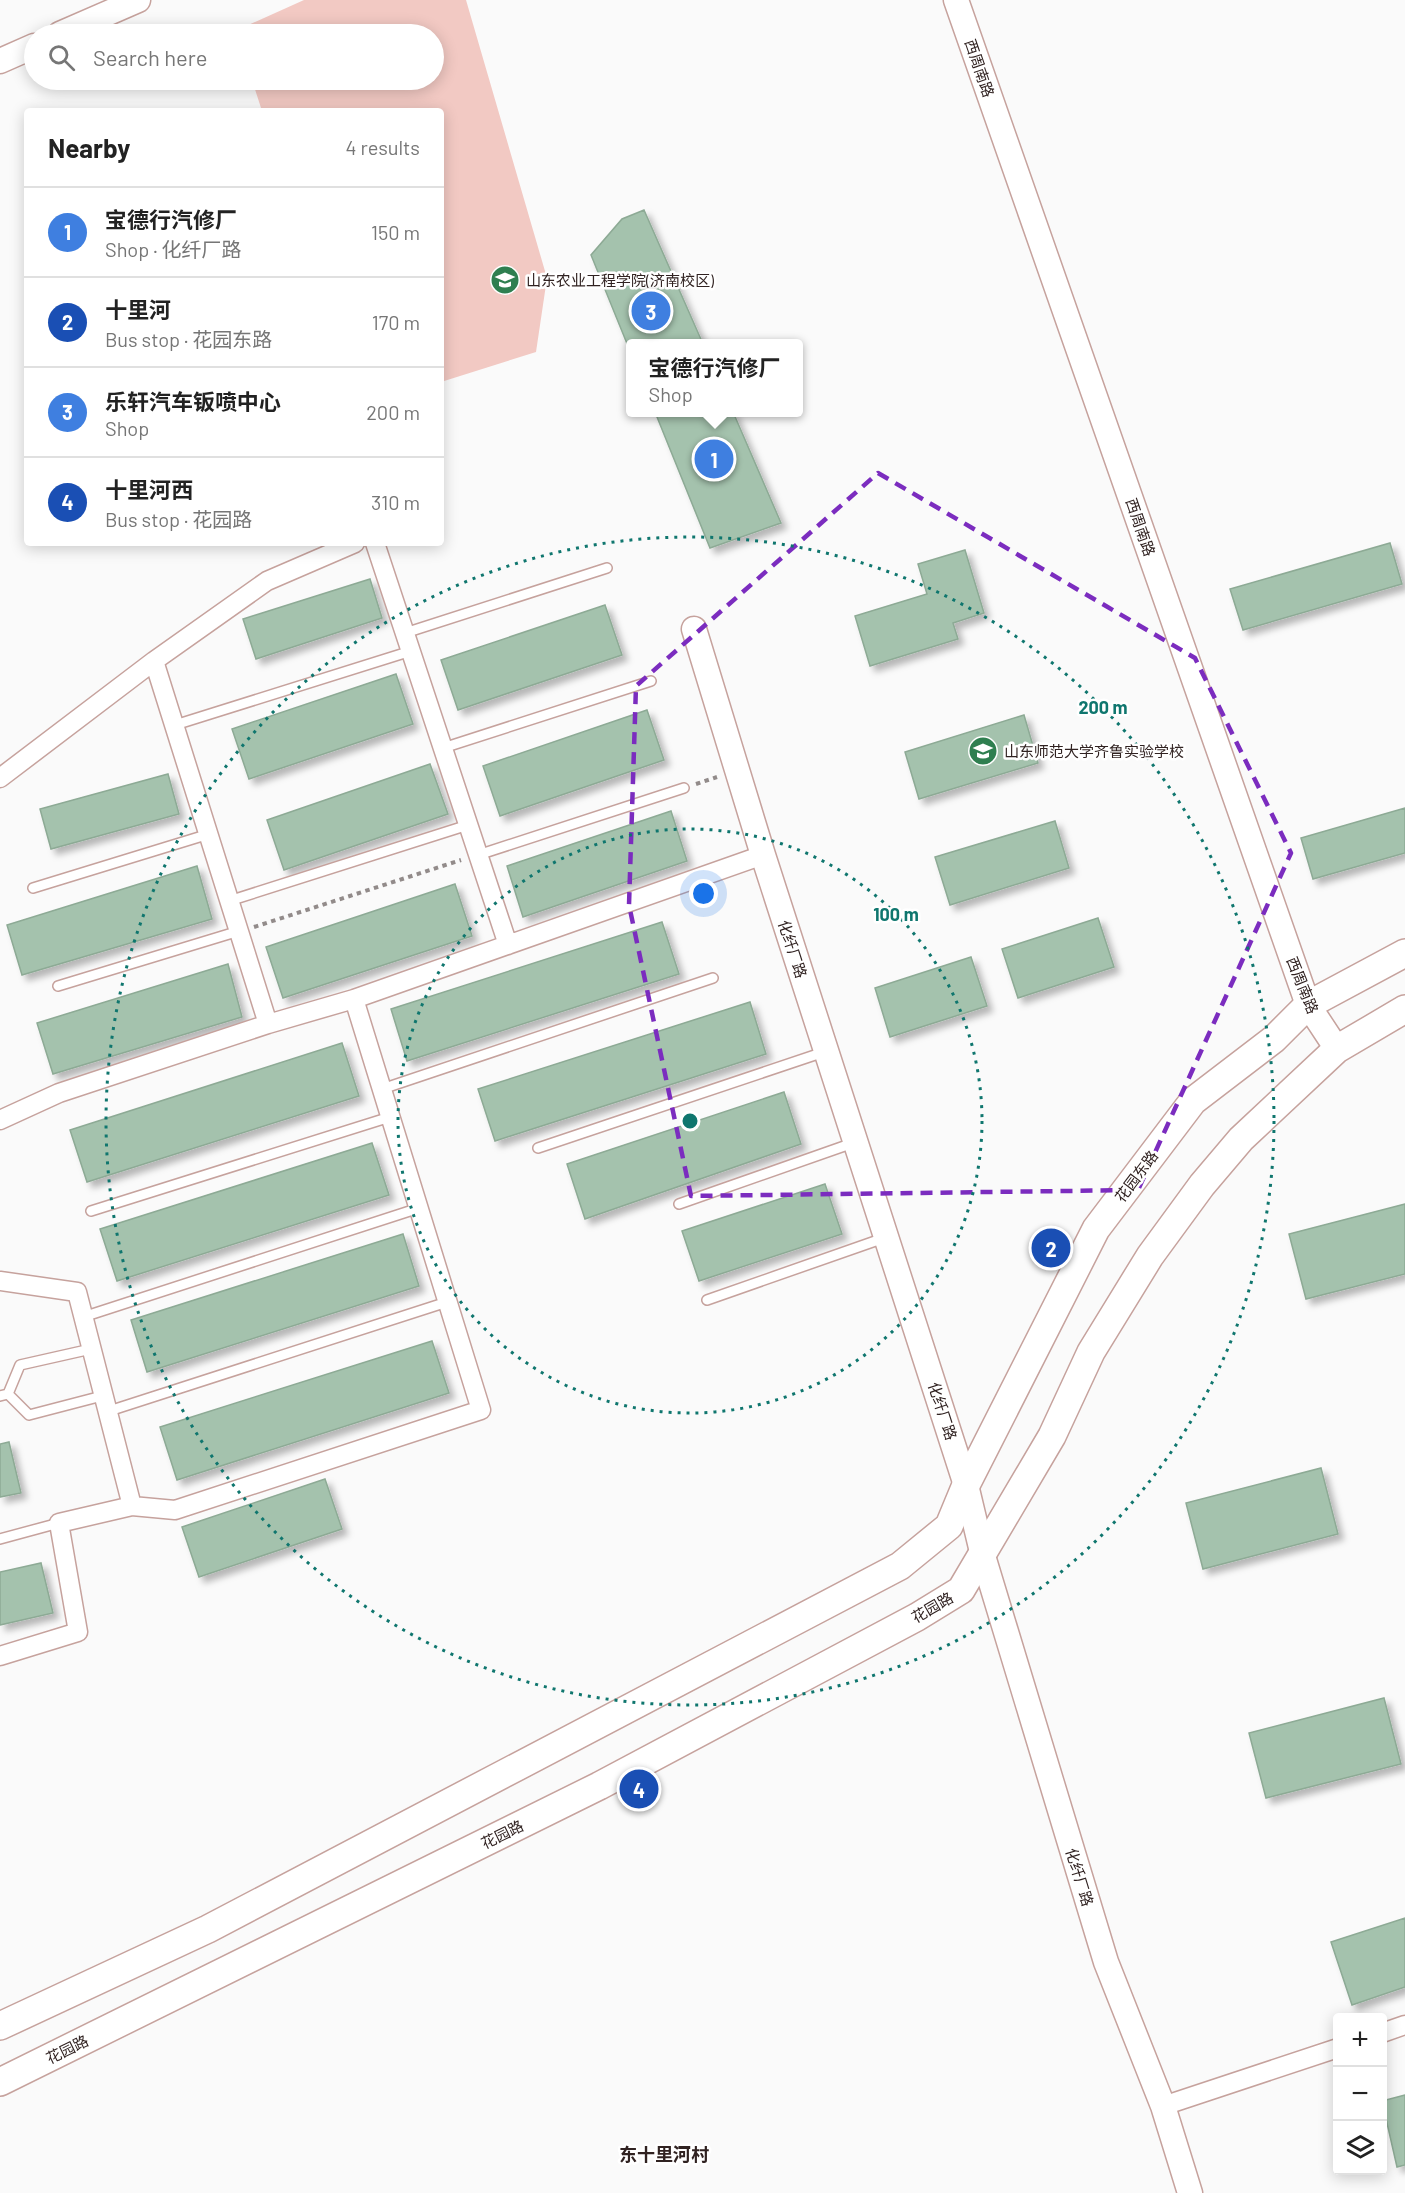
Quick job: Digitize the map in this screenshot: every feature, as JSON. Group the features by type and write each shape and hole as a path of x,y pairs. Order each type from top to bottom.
{"main road":[{"name":"西周南路","path":"956,0 1308,1005 1336,1049"},
{"path":"83,24 135,1"},
{"path":"0,62 24,51"},
{"name":"化纤厂路","path":"694,629 763,855 966,1485 983,1556 1106,1962 1163,2106 1190,2193"},
{"name":"花园东路","path":"966,1485 1096,1229 1194,1101 1274,1039 1308,1005 1405,953"},
{"path":"983,1556 1052,1436 1091,1352 1150,1256 1194,1196 1241,1139 1336,1049 1405,1009"},
{"path":"0,2026 208,1929 900,1566 949,1526 966,1485"},
{"name":"花园路","path":"0,2082 599,1786 917,1617 961,1590 983,1556"}],"street":[{"path":"0,778 154,661 267,582 348,546"},
{"path":"376,546 508,945"},
{"path":"154,661 268,1024"},
{"path":"0,1120 59,1094 268,1024 354,999 763,855"},
{"path":"0,1656 78,1632 59,1524 132,1506 175,1510 481,1410 354,999"},
{"path":"0,1281 77,1292 132,1506"},
{"path":"1387,2031 1405,2025"},
{"path":"1163,2106 1333,2050"}],"lane":[{"path":"405,633 607,568"},
{"path":"175,725 411,651"},
{"path":"443,748 651,681"},
{"path":"478,855 684,788"},
{"path":"230,900 468,825"},
{"path":"33,888 209,834"},
{"path":"58,986 239,932"},
{"path":"382,1089 713,978"},
{"path":"538,1148 826,1051"},
{"path":"91,1211 390,1117"},
{"path":"679,1204 856,1142"},
{"path":"83,1317 418,1208"},
{"path":"707,1300 886,1238"},
{"path":"91,1349 20,1365 4,1395 29,1415 104,1404 447,1302"},
{"path":"0,1539 59,1524"}],"path":[{"path":"684,788 737,770"},
{"path":"239,932 478,855"}],"highlighted area":[{"path":"878,473 1195,658 1291,853 1138,1190 691,1196 629,905 636,686"}],"shaded area":[{"path":"304,0 466,0 547,278 536,352 444,381 444,108 261,108 255,90 444,90 444,24 250,24"}],"building":[{"path":"644,210 701,339 626,339 626,341 591,255 622,219"},
{"path":"657,417 735,417 781,523 710,548"},
{"path":"1390,543 1402,584 1243,630 1230,589"},
{"path":"965,550 984,613 953,623 958,639 870,666 855,616 927,594 918,564"},
{"path":"370,579 382,618 256,659 243,619"},
{"path":"605,605 622,655 458,710 441,660"},
{"path":"396,674 413,724 249,779 232,729"},
{"path":"647,710 664,760 500,816 483,766"},
{"path":"1024,715 1038,763 919,799 905,752"},
{"path":"430,764 448,814 284,870 267,820"},
{"path":"168,774 179,814 51,849 40,809"},
{"path":"1405,808 1405,853 1313,879 1301,838"},
{"path":"671,811 687,861 523,917 507,866"},
{"path":"1055,821 1069,868 950,905 935,857"},
{"path":"197,866 212,919 22,975 7,925"},
{"path":"455,884 472,936 283,998 266,947"},
{"path":"1098,918 1114,967 1018,998 1002,949"},
{"path":"662,922 679,974 407,1061 391,1009"},
{"path":"971,957 987,1006 890,1037 875,988"},
{"path":"228,964 242,1017 53,1074 37,1023"},
{"path":"750,1002 766,1054 495,1141 478,1089"},
{"path":"342,1043 359,1096 87,1182 70,1130"},
{"path":"784,1092 801,1144 585,1219 567,1164"},
{"path":"372,1143 389,1195 117,1281 100,1229"},
{"path":"825,1184 842,1234 699,1281 682,1231"},
{"path":"1405,1204 1405,1274 1306,1299 1289,1234"},
{"path":"403,1234 419,1286 147,1372 131,1320"},
{"path":"432,1341 449,1393 177,1480 160,1427"},
{"path":"9,1442 21,1493 0,1497 0,1444"},
{"path":"1321,1468 1338,1534 1203,1569 1186,1503"},
{"path":"325,1479 342,1529 199,1577 182,1527"},
{"path":"41,1563 53,1613 0,1625 0,1572"},
{"path":"1384,1698 1401,1764 1266,1798 1249,1733"},
{"path":"1405,1918 1405,1987 1352,2005 1331,1942"},
{"path":"1405,2095 1405,2165 1397,2167 1387,2123 1387,2100"}],"place":[{"name":"山东农业工程学院(济南校区)","path":"505,280"},
{"name":"乐轩汽车钣喷中心","path":"651,311"},
{"name":"宝德行汽修厂","path":"714,459"},
{"name":"山东师范大学齐鲁实验学校","path":"983,751"},
{"name":"十里河","path":"1051,1248"},
{"name":"十里河西","path":"639,1789"}],"district":[{"name":"东十里河村","path":"664,2154"}]}
